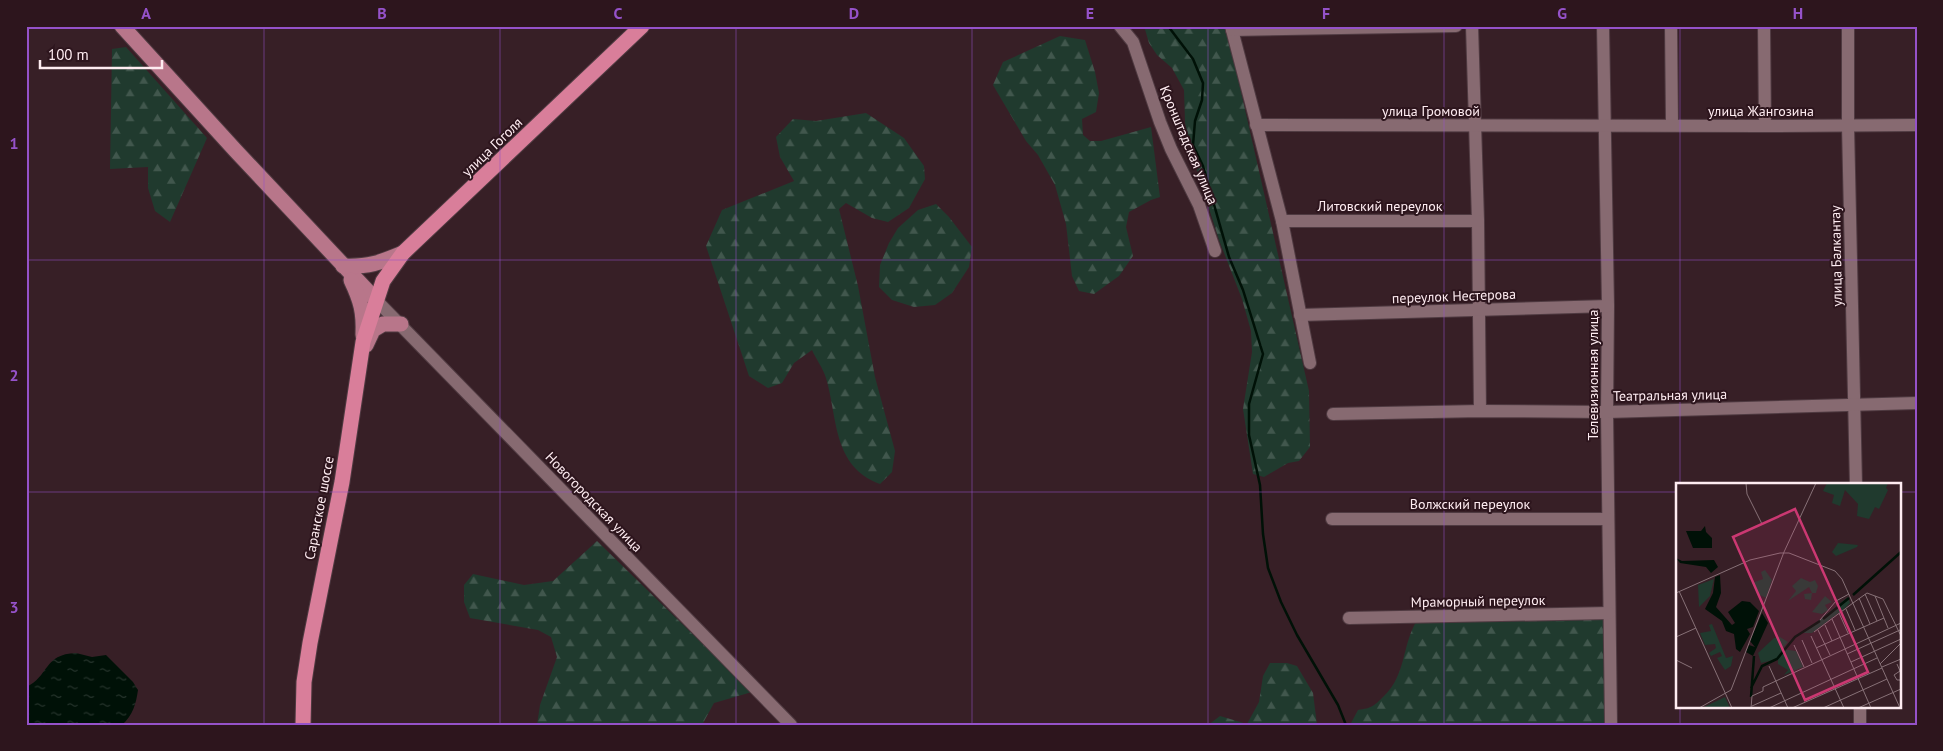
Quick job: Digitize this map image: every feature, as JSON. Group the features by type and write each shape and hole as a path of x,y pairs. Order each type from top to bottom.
{"highway":[{"name":"улица Гоголя","path":"376,300 384,281 403,253 642,26"},
{"name":"Саранское шоссе","path":"303,725 304,682 310,643 342,482 363,342 376,300"}],"main road":[{"path":"122,26 376,300"},
{"path":"343,266 375,265 403,253"},
{"path":"343,266 359,295 364,312 363,342"},
{"path":"361,358 373,330 383,324 401,324"}],"street":[{"name":"Кронштадская улица","path":"1120,26 1133,42 1160,122 1171,149 1199,205 1214,250"},
{"path":"1310,363 1282,222 1231,28 1456,26"},
{"path":"1472,26 1478,221 1480,411"},
{"name":"Телевизионная улица","path":"1603,26 1608,306 1607,412 1611,725"},
{"path":"1671,26 1672,126"},
{"path":"1764,26 1765,126"},
{"name":"улица Балкантау","path":"1848,26 1848,126 1856,483"},
{"name":"улица Громовой","path":"1256,125 1605,125"},
{"name":"улица Жангозина","path":"1605,125 1917,125"},
{"name":"Литовский переулок","path":"1282,222 1478,221"},
{"name":"Новогородская улица","path":"376,300 791,725"},
{"name":"переулок Нестерова","path":"1300,315 1608,306"},
{"name":"Театральная улица","path":"1333,414 1480,411 1607,412 1917,404"},
{"name":"Волжский переулок","path":"1332,519 1608,519"},
{"name":"Мраморный переулок","path":"1349,618 1609,613"},
{"path":"1860,708 1860,725"}],"green space":[{"path":"1144,26 1226,26 1309,391 1310,447 1299,461 1288,463 1264,477 1253,474 1243,409 1252,352 1251,331 1242,299 1219,240 1189,145 1185,122 1184,90 1172,68 1157,55 1149,43"},
{"path":"1060,36 1085,40 1095,72 1099,93 1096,112 1082,119 1083,135 1090,141 1101,141 1151,127 1160,197 1129,212 1126,227 1133,256 1119,276 1094,294 1079,291 1072,276 1066,224 1055,185 993,85 1003,62"},
{"path":"126,47 207,138 170,222 155,211 148,188 148,167 110,169 112,49"},
{"path":"866,113 904,138 924,166 925,179 909,208 888,222 872,218 846,203 839,209 858,286 875,377 895,451 892,472 880,484 864,476 845,453 836,424 826,378 812,350 794,363 782,383 768,388 749,376 706,246 722,210 794,181 780,157 776,137 793,119 816,121"},
{"path":"936,204 949,217 972,247 969,267 952,293 935,305 914,307 892,300 879,287 880,265 889,243 898,228 918,210"},
{"path":"597,541 752,692 714,703 702,725 537,725 540,705 557,657 551,637 538,630 470,618 464,602 464,585 473,574 524,585 553,581"},
{"path":"1604,619 1605,725 1350,725 1358,710 1375,704 1391,688 1400,670 1408,641 1416,622"},
{"path":"1270,663 1287,663 1297,666 1313,693 1317,725 1208,725 1220,716 1247,724 1259,702 1263,676"}],"water":[{"path":"76,653 92,657 106,655 133,682 138,690 135,705 129,717 122,725 26,725 26,687 39,678 58,657"}],"waterway":[{"path":"1168,26 1193,59 1203,83 1202,100 1195,121 1193,145 1203,166 1229,257 1243,290 1263,354 1249,404 1249,435 1260,485 1263,534 1268,568 1281,602 1297,635 1338,705 1346,725"}]}
